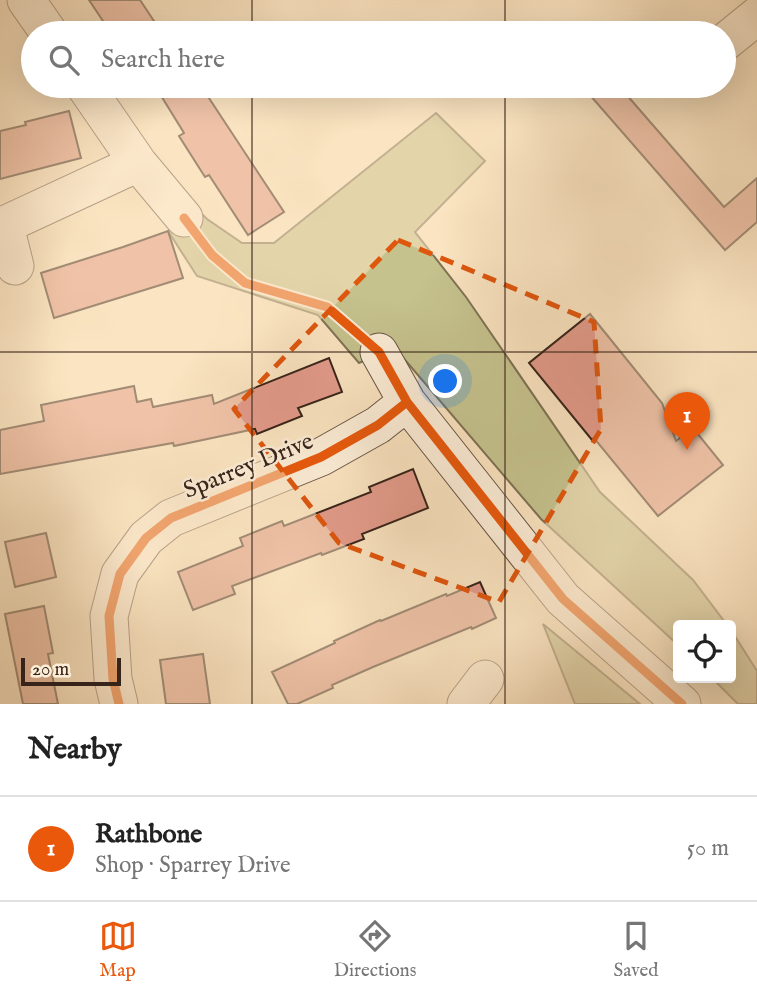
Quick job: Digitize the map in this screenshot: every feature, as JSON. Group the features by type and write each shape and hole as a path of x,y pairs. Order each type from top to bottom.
{"street":[{"path":"26,0 41,21"},
{"path":"736,33 757,16"},
{"path":"93,98 138,163 184,218"},
{"path":"15,266 2,227 138,163"},
{"path":"379,352 407,402 563,598 682,704"},
{"name":"Sparrey Drive","path":"119,704 113,679 109,616 120,574 146,538 171,518 321,457 379,425 407,402"}],"highlighted area":[{"path":"398,240 594,322 601,429 499,602 339,543 234,409"}],"shaded area":[{"path":"436,113 485,161 415,232 466,297 600,492 693,580 723,620 673,620 673,640 541,519 394,347 359,363 318,315 197,276 168,231 199,211 242,243 274,243"},
{"path":"543,624 640,704 575,704"},
{"path":"736,638 757,671 757,704 738,704 717,683 736,683"}],"building":[{"path":"89,0 140,0 154,21 103,21"},
{"path":"162,98 209,98 284,212 248,235 209,175 205,177 179,136 184,133"},
{"path":"592,98 629,98 724,207 757,178 757,222 725,250"},
{"path":"69,111 81,158 0,179 0,131"},
{"path":"168,231 183,278 54,318 41,273"},
{"path":"590,314 662,403 676,441 693,428 723,465 658,516 529,363"},
{"path":"329,358 342,392 298,408 302,416 257,434 255,429 174,446 173,443 0,474 0,430 44,421 41,405 134,386 137,402 151,399 153,407 212,395 214,404"},
{"path":"413,469 428,508 362,534 364,539 232,586 235,594 193,610 178,572 243,546 240,538 282,521 284,526 371,492 369,487"},
{"path":"46,533 56,577 15,587 5,542"},
{"path":"480,582 496,618 373,667 297,704 288,704 272,672 380,620"},
{"path":"44,606 53,653 48,654 58,704 23,704 5,614"},
{"path":"203,654 210,704 166,704 160,660"}],"cycle path":[{"path":"184,218 212,255 245,283 327,307 379,352 407,402 563,599 682,704"},
{"path":"119,704 113,679 109,616 120,574 146,538 171,518 321,457 378,425 407,402"}],"place":[{"name":"Rathbone","path":"687,450"}]}
